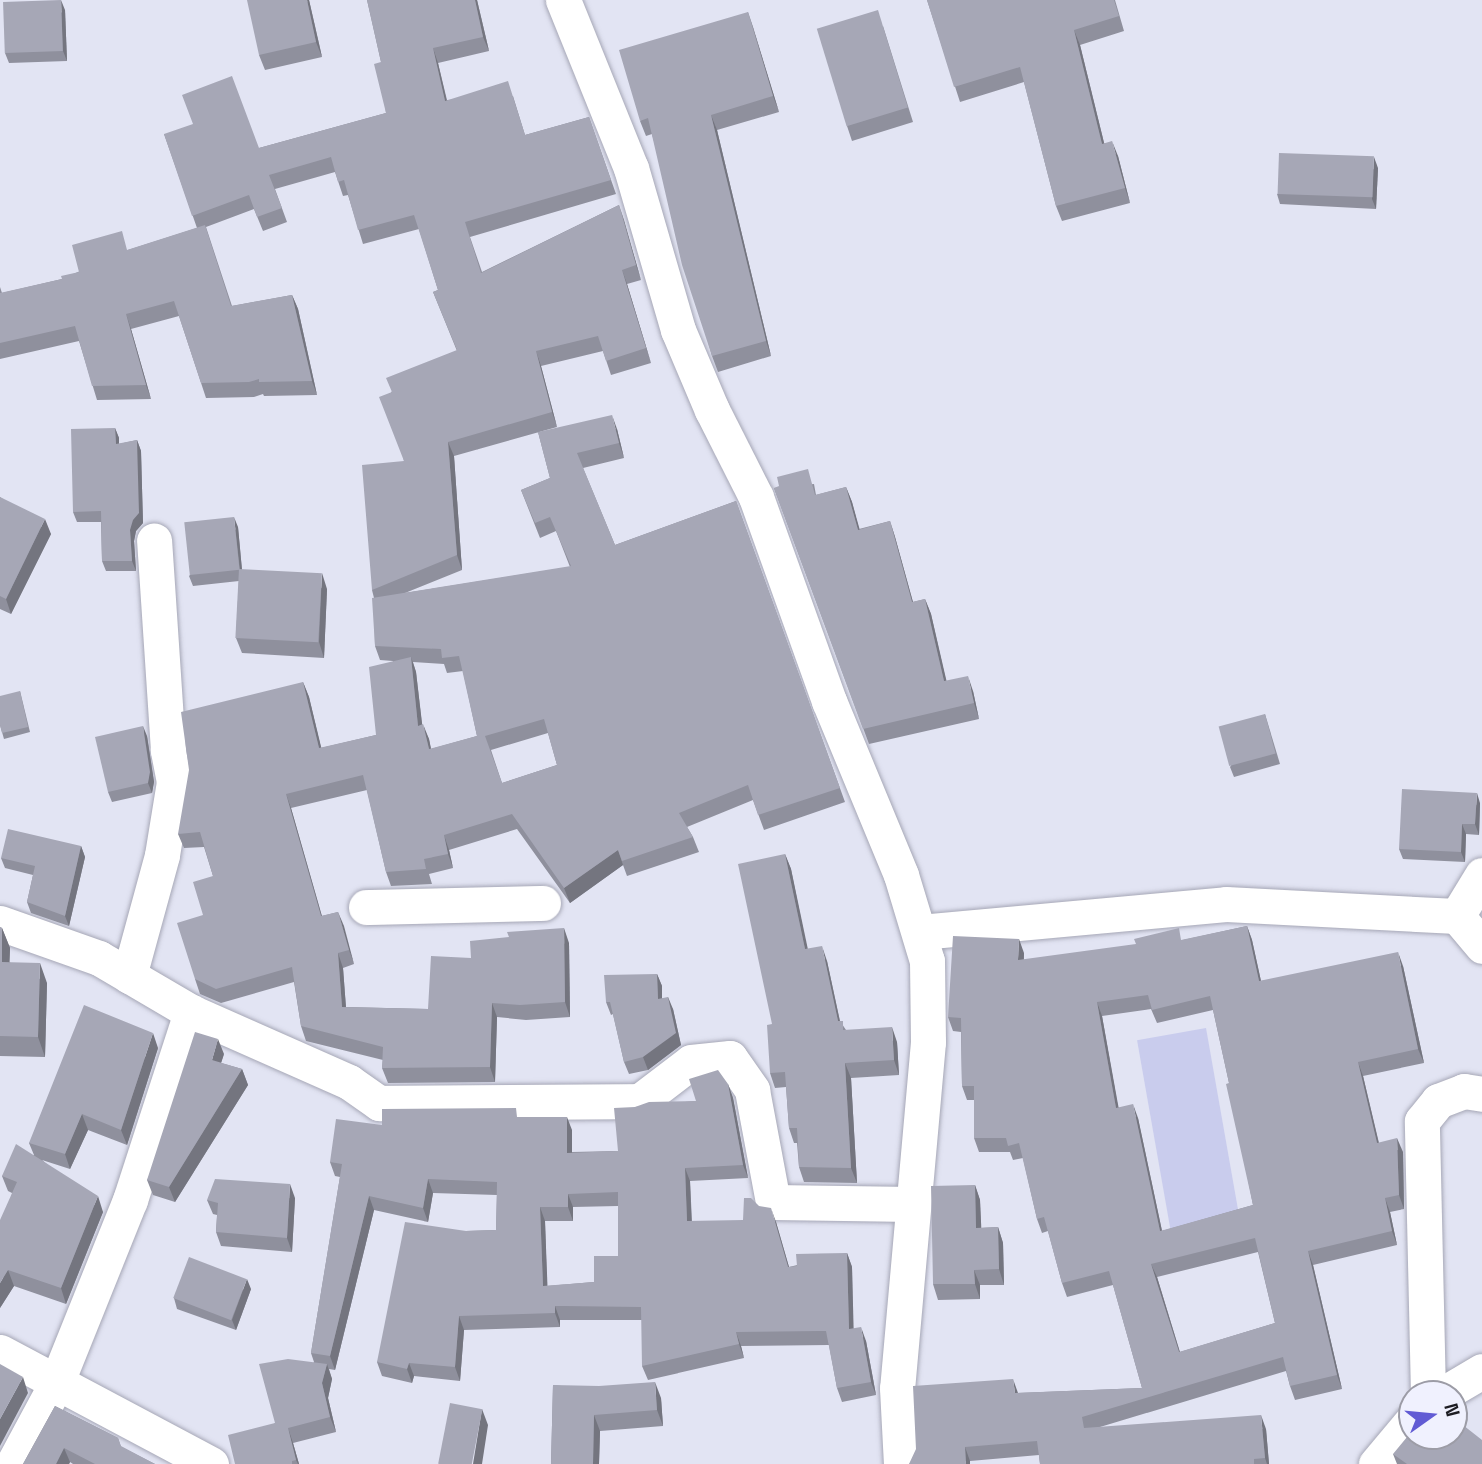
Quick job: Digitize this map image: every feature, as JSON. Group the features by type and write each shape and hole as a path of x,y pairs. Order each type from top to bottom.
{"street":[{"path":"563,0 631,168 678,330 712,410 755,497 829,701 901,875 920,932 928,971 928,1042 897,1388 901,1464"},
{"path":"129,976 162,855 174,782 168,750 154,540"},
{"path":"1457,916 1482,875"},
{"path":"366,907 543,903"},
{"path":"920,932 1226,904 1457,916 1482,946"},
{"path":"0,923 99,958 191,1012 349,1082 379,1103 640,1101 691,1062 730,1058 752,1090 773,1202 913,1205"},
{"path":"13,1464 56,1384 130,1200 191,1012"},
{"path":"1428,1380 1422,1121 1438,1101 1464,1091 1482,1094"},
{"path":"0,1352 211,1464"},
{"path":"1467,1380 1482,1371"},
{"path":"1376,1464 1398,1438"}],"shaded area":[{"path":"1206,1028 1240,1219 1171,1231 1137,1040"}],"building":[{"path":"61,0 63,51 5,53 3,2"},
{"path":"247,0 307,0 316,42 259,55"},
{"path":"367,0 475,0 483,37 433,48 445,101 508,81 525,135 589,117 611,180 465,222 481,273 619,205 636,265 622,270 646,348 606,361 598,336 536,351 552,412 448,442 457,555 372,590 362,465 404,461 379,397 392,392 386,378 457,350 433,292 438,290 414,215 358,230 344,180 338,182 331,157 269,175 282,208 257,217 249,195 192,216 164,134 193,124 182,95 232,76 259,148 386,113 374,64 381,62"},
{"path":"927,0 1114,0 1119,16 1074,30 1102,144 1112,141 1125,188 1056,206 1020,67 954,87"},
{"path":"878,10 908,108 847,126 817,29"},
{"path":"748,12 773,96 711,115 766,341 712,356 682,265 648,118 640,121 619,50"},
{"path":"1279,153 1374,156 1373,197 1278,194"},
{"path":"205,225 231,306 292,295 312,381 259,382 259,379 249,382 201,383 174,301 126,314 146,385 92,386 75,326 0,343 0,293 62,279 61,276 79,272 72,245 122,231 127,250"},
{"path":"612,415 619,443 577,453 615,545 736,501 840,788 758,815 748,785 679,813 693,837 622,861 618,850 564,888 512,814 444,835 448,854 424,859 426,869 386,872 363,775 286,794 321,916 338,912 349,950 338,953 342,1007 428,1009 431,956 471,958 470,941 509,937 507,932 564,928 565,1002 520,1005 492,1003 490,1067 382,1068 383,1047 301,1026 292,967 216,989 195,979 177,923 203,915 193,882 213,876 200,832 178,834 189,770 181,712 303,682 319,748 376,735 369,667 411,657 418,726 423,724 429,749 477,736 459,656 442,658 441,649 375,646 372,598 571,566 550,517 535,523 521,490 550,478 538,432","holes":["544,719 557,765 502,783 485,736"]},
{"path":"115,428 116,444 137,440 139,513 130,530 132,561 102,561 101,511 73,512 71,429"},
{"path":"808,469 815,495 846,487 858,530 890,521 912,602 925,599 944,681 968,676 974,703 863,729 774,488 779,486 777,477"},
{"path":"0,497 45,519 6,599 0,596"},
{"path":"234,517 240,570 190,575 184,522"},
{"path":"239,569 322,573 318,642 235,638"},
{"path":"20,691 28,727 2,733 0,696"},
{"path":"1265,714 1276,754 1229,766 1219,726"},
{"path":"143,726 150,772 148,783 108,792 95,737"},
{"path":"1402,789 1477,793 1475,824 1462,824 1461,852 1399,849"},
{"path":"8,829 81,846 65,916 27,902 35,866 1,858"},
{"path":"785,854 805,949 822,946 838,1021 843,1021 843,1030 892,1027 894,1060 845,1063 851,1168 799,1167 797,1128 789,1128 785,1072 770,1073 767,1025 772,1024 738,864"},
{"path":"1247,926 1259,981 1398,952 1418,1049 1358,1062 1377,1143 1397,1138 1399,1195 1385,1198 1392,1231 1308,1251 1337,1375 1290,1386 1283,1357 1082,1417 1084,1428 1261,1415 1265,1458 1254,1459 1254,1464 1040,1464 1037,1441 965,1447 966,1464 909,1464 916,1449 913,1386 1013,1379 1015,1393 1142,1388 1109,1271 1062,1283 1044,1217 1037,1219 1019,1143 1008,1146 1006,1138 974,1138 974,1086 962,1086 961,1018 948,1017 953,936 1019,939 1018,960 1136,944 1134,939 1179,928 1181,940","holes":["1148,995 1152,1010 1210,996 1253,1205 1160,1231 1133,1104 1116,1108 1097,1002","1255,1238 1275,1323 1179,1352 1151,1264"]},
{"path":"0,927 2,962 40,963 38,1037 0,1036"},
{"path":"657,974 658,999 668,997 676,1033 643,1057 624,1062 610,1002 606,1002 604,975"},
{"path":"84,1005 153,1033 121,1130 82,1114 65,1154 29,1143"},
{"path":"195,1032 218,1039 212,1060 242,1069 169,1187 147,1180"},
{"path":"718,1070 728,1084 743,1165 685,1168 687,1221 743,1220 744,1198 751,1198 759,1206 771,1208 788,1267 797,1266 796,1254 847,1253 849,1329 861,1327 871,1382 837,1388 826,1331 736,1332 739,1344 642,1366 641,1307 555,1306 555,1313 459,1316 455,1367 409,1363 407,1369 377,1362 405,1222 466,1231 496,1230 497,1182 428,1179 423,1208 369,1196 330,1356 311,1353 342,1164 330,1162 336,1119 382,1125 382,1109 516,1108 517,1117 567,1117 567,1153 618,1151 614,1108 635,1107 649,1102 696,1101 689,1079","holes":["618,1192 618,1256 594,1256 594,1282 543,1286 540,1207 568,1207 568,1194"]},
{"path":"16,1144 98,1196 61,1288 8,1270 0,1283 0,1220 17,1182 2,1176"},
{"path":"215,1179 290,1184 287,1238 216,1232 218,1203 207,1200"},
{"path":"975,1185 976,1228 998,1227 999,1269 974,1270 975,1284 933,1284 931,1186"},
{"path":"189,1257 247,1279 231,1320 173,1298"},
{"path":"288,1359 327,1364 322,1383 330,1417 288,1428 296,1460 292,1461 292,1464 235,1464 228,1435 275,1423 259,1364"},
{"path":"0,1364 23,1377 0,1419"},
{"path":"655,1382 657,1410 594,1415 593,1464 551,1464 553,1385 599,1386"},
{"path":"450,1403 482,1409 472,1464 438,1464"},
{"path":"55,1406 118,1438 121,1446 155,1464 95,1464 64,1448 56,1464 23,1464"},
{"path":"1468,1429 1482,1440 1482,1464 1407,1464 1393,1454 1398,1448 1468,1450"}]}
